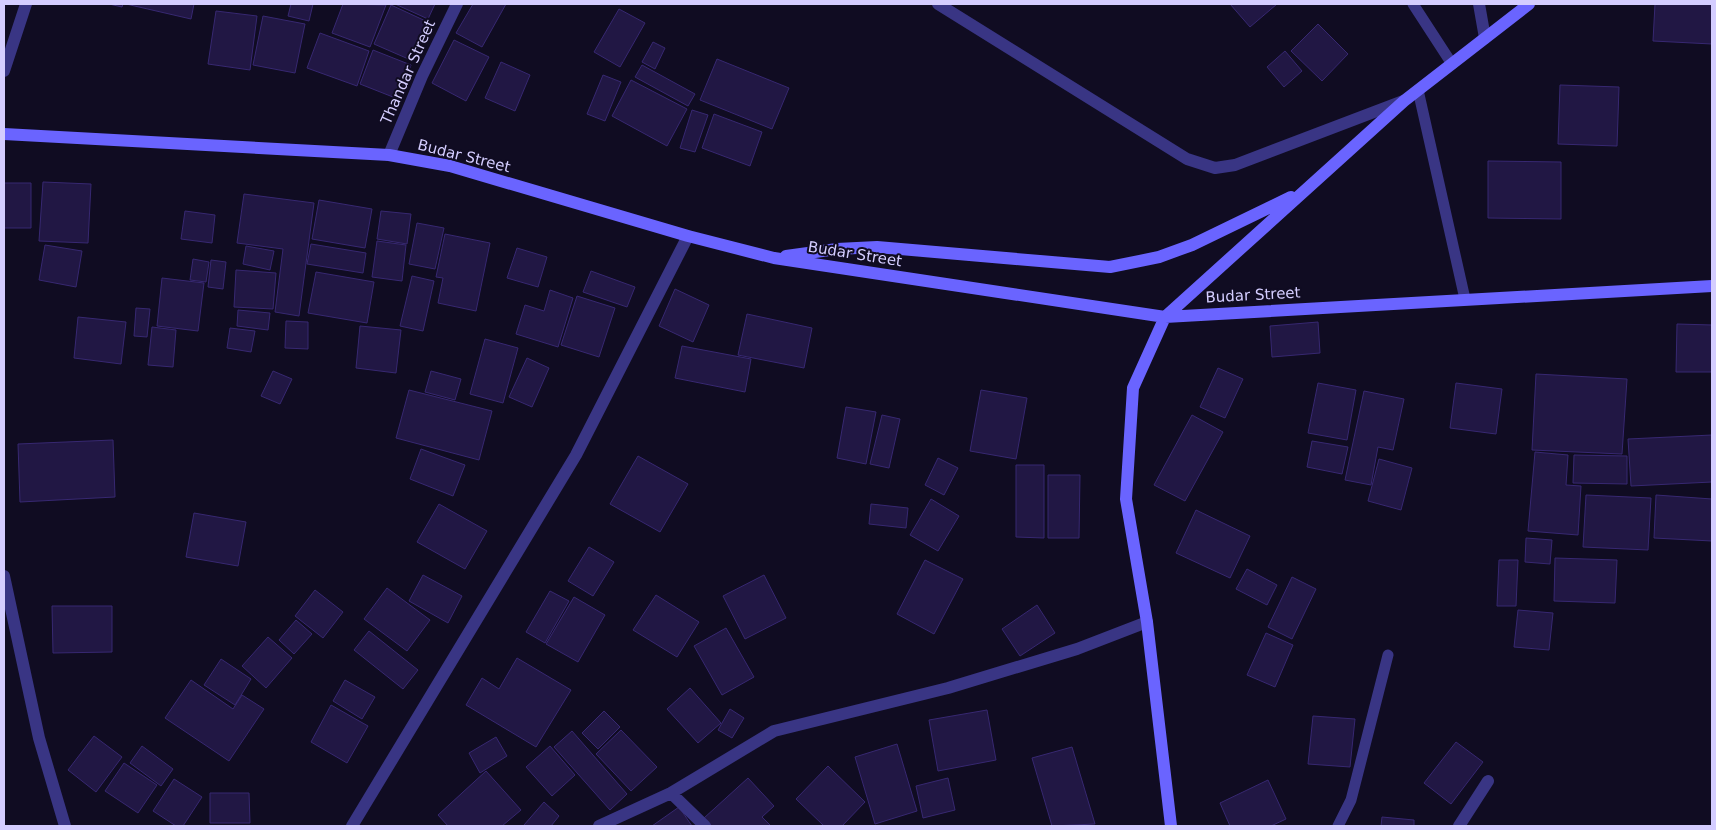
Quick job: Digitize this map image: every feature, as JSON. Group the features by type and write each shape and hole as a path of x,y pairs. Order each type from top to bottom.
{"main road":[{"path":"1171,826 1147,622 1126,499 1133,388 1165,317 1404,101 1529,4"},
{"name":"Budar Street","path":"4,134 389,155 450,166 688,236 774,258 1165,317 1712,286"},
{"path":"774,258 837,249 877,247 1110,267 1159,257 1192,245 1304,191"}],"street":[{"path":"4,72 26,4"},
{"name":"Thandar Street","path":"389,155 422,76 457,4"},
{"path":"938,4 1187,159 1215,168 1235,165 1404,101"},
{"path":"1479,4 1485,38"},
{"path":"352,826 576,455 688,236"},
{"path":"4,576 40,738 65,826"},
{"path":"599,826 672,793 774,731 948,688 1077,649 1147,622"},
{"path":"1459,826 1488,781"},
{"path":"672,793 705,826"}],"lane":[{"path":"1413,4 1452,64"},
{"path":"1418,90 1465,299"},
{"path":"1338,826 1351,800 1388,655"}],"building":[{"path":"109,4 123,4 122,7"},
{"path":"126,4 194,4 191,19"},
{"path":"291,4 313,4 309,21 288,16"},
{"path":"343,4 386,5 370,47 332,33"},
{"path":"395,4 435,4 428,19"},
{"path":"473,4 506,4 482,47 456,33"},
{"path":"1230,4 1277,4 1250,27"},
{"path":"1655,4 1712,4 1712,44 1653,41"},
{"path":"391,5 430,23 413,61 374,44"},
{"path":"619,9 645,23 620,67 594,52"},
{"path":"216,11 257,16 250,70 208,64"},
{"path":"263,16 305,24 295,73 253,65"},
{"path":"1318,24 1348,54 1322,81 1291,51"},
{"path":"320,33 369,51 357,86 307,68"},
{"path":"454,40 489,57 466,101 432,83"},
{"path":"653,42 665,48 655,69 642,62"},
{"path":"373,50 411,65 398,99 360,84"},
{"path":"1285,51 1302,71 1284,87 1267,67"},
{"path":"717,59 789,88 772,129 700,100"},
{"path":"501,62 530,75 515,111 485,98"},
{"path":"642,65 695,94 688,106 635,77"},
{"path":"603,75 621,82 605,121 587,114"},
{"path":"631,80 687,109 667,146 612,116"},
{"path":"1560,85 1619,87 1617,146 1558,144"},
{"path":"692,110 708,115 695,152 680,148"},
{"path":"714,114 762,132 750,166 702,148"},
{"path":"1488,161 1561,162 1561,219 1488,218"},
{"path":"43,182 91,184 88,243 39,241"},
{"path":"4,183 31,183 31,228 4,228"},
{"path":"244,194 314,203 299,316 275,312 283,249 237,243"},
{"path":"319,200 372,209 365,248 312,239"},
{"path":"185,211 215,215 212,243 181,239"},
{"path":"381,211 411,214 407,244 377,239"},
{"path":"417,223 444,228 435,269 409,264"},
{"path":"445,234 490,243 476,311 438,303 443,278 436,277"},
{"path":"377,241 406,245 402,281 372,277"},
{"path":"311,244 366,253 363,273 307,264"},
{"path":"45,245 82,251 76,287 39,280"},
{"path":"246,246 274,251 270,270 243,264"},
{"path":"517,248 547,257 538,287 507,278"},
{"path":"193,259 209,262 206,282 190,280"},
{"path":"211,260 226,262 223,289 208,287"},
{"path":"236,270 276,273 273,309 234,307"},
{"path":"591,271 635,287 627,307 583,292"},
{"path":"316,272 374,282 367,323 308,313"},
{"path":"412,276 434,281 423,331 400,326"},
{"path":"162,278 204,283 198,331 157,326"},
{"path":"675,289 709,305 693,342 659,326"},
{"path":"550,290 573,298 558,347 516,334 525,305 544,311"},
{"path":"577,296 615,308 599,357 561,345"},
{"path":"136,308 150,309 147,337 134,336"},
{"path":"238,310 270,313 268,330 237,326"},
{"path":"747,314 812,328 804,368 738,355"},
{"path":"78,317 126,322 121,364 74,358"},
{"path":"286,321 308,322 308,349 285,348"},
{"path":"1318,322 1320,353 1272,357 1270,326"},
{"path":"1677,324 1712,325 1712,372 1676,372"},
{"path":"360,326 401,330 396,373 356,368"},
{"path":"152,327 176,330 173,367 148,365"},
{"path":"230,328 255,331 251,352 227,348"},
{"path":"485,339 518,348 503,403 470,394"},
{"path":"682,346 751,359 745,392 675,378"},
{"path":"527,358 549,368 532,407 509,397"},
{"path":"1218,368 1243,379 1225,418 1200,407"},
{"path":"273,371 292,379 280,404 261,396"},
{"path":"431,371 461,379 455,400 425,392"},
{"path":"1536,374 1627,379 1622,454 1532,450"},
{"path":"1318,383 1356,390 1347,440 1308,433"},
{"path":"1456,383 1502,389 1496,434 1450,428"},
{"path":"409,390 492,411 479,460 396,438"},
{"path":"981,390 1027,398 1016,459 970,451"},
{"path":"1364,391 1404,399 1393,450 1378,447 1371,485 1345,480"},
{"path":"846,407 876,412 866,464 837,458"},
{"path":"882,415 900,419 889,468 870,464"},
{"path":"1192,415 1223,432 1185,501 1154,485"},
{"path":"1712,435 1712,482 1631,486 1628,439"},
{"path":"113,440 115,497 20,502 18,444"},
{"path":"1312,441 1348,447 1342,474 1307,467"},
{"path":"421,449 465,465 453,496 410,479"},
{"path":"1535,452 1568,455 1566,485 1581,486 1578,535 1528,531"},
{"path":"1574,455 1627,456 1627,484 1573,483"},
{"path":"638,456 688,484 660,532 610,504"},
{"path":"938,458 958,468 944,495 925,485"},
{"path":"1379,459 1412,468 1401,510 1368,501"},
{"path":"1016,465 1044,465 1044,538 1016,537"},
{"path":"1048,475 1080,475 1079,538 1048,538"},
{"path":"1586,495 1651,498 1648,550 1583,547"},
{"path":"1656,495 1712,499 1712,541 1654,538"},
{"path":"931,499 959,516 938,551 910,535"},
{"path":"439,504 487,531 465,569 417,542"},
{"path":"871,504 908,508 906,528 869,524"},
{"path":"1196,510 1250,536 1230,578 1176,553"},
{"path":"194,513 246,522 238,566 186,557"},
{"path":"1526,538 1552,540 1550,564 1525,562"},
{"path":"589,547 614,562 593,596 568,581"},
{"path":"1555,558 1617,560 1615,603 1554,601"},
{"path":"925,560 963,579 934,634 897,614"},
{"path":"1499,560 1518,560 1516,606 1497,606"},
{"path":"1247,569 1277,585 1267,605 1236,589"},
{"path":"423,575 462,596 448,623 409,601"},
{"path":"764,575 786,618 745,639 723,596"},
{"path":"1292,577 1316,589 1292,639 1268,627"},
{"path":"387,588 430,620 407,651 364,619"},
{"path":"315,590 343,612 323,638 295,616"},
{"path":"550,591 569,601 545,643 526,632"},
{"path":"656,595 699,622 677,657 633,630"},
{"path":"574,597 605,615 578,662 546,644"},
{"path":"1037,605 1055,633 1020,656 1002,629"},
{"path":"52,606 112,606 112,652 53,653"},
{"path":"1518,610 1553,613 1549,650 1514,647"},
{"path":"296,620 312,634 294,654 279,640"},
{"path":"726,628 754,677 722,695 694,646"},
{"path":"369,631 418,670 403,689 354,650"},
{"path":"1266,633 1293,645 1275,687 1247,675"},
{"path":"268,637 292,658 266,688 242,666"},
{"path":"517,658 571,690 536,747 466,705 482,678 499,689"},
{"path":"221,659 251,679 235,705 204,685"},
{"path":"191,680 233,709 242,695 264,709 229,761 165,718"},
{"path":"345,680 375,697 362,719 333,701"},
{"path":"690,688 721,723 698,743 667,709"},
{"path":"331,705 368,726 347,763 311,742"},
{"path":"730,709 744,718 732,738 718,730"},
{"path":"987,710 996,760 938,771 929,720"},
{"path":"604,711 620,727 598,749 582,733"},
{"path":"1313,716 1355,719 1350,767 1308,764"},
{"path":"621,730 657,767 631,791 596,754"},
{"path":"572,731 627,794 610,810 554,747"},
{"path":"94,736 122,757 96,792 68,770"},
{"path":"496,737 507,756 480,773 469,753"},
{"path":"1456,742 1483,762 1451,804 1424,783"},
{"path":"897,744 917,811 875,824 855,757"},
{"path":"142,746 173,769 161,786 130,763"},
{"path":"550,746 575,775 552,796 526,767"},
{"path":"1072,747 1095,824 1052,826 1032,758"},
{"path":"124,763 157,785 138,813 105,791"},
{"path":"828,766 865,802 842,826 824,826 796,799"},
{"path":"486,771 521,810 502,826 448,826 438,815"},
{"path":"748,778 774,806 762,817 771,826 712,826 704,818"},
{"path":"948,778 955,810 923,818 916,786"},
{"path":"174,779 202,797 183,826 176,826 153,811"},
{"path":"1268,780 1286,819 1271,826 1230,826 1220,803"},
{"path":"210,793 249,793 250,823 210,823"},
{"path":"544,802 559,816 551,826 524,825"},
{"path":"679,807 692,826 652,826"},
{"path":"1382,817 1414,820 1414,826 1381,826"}]}
